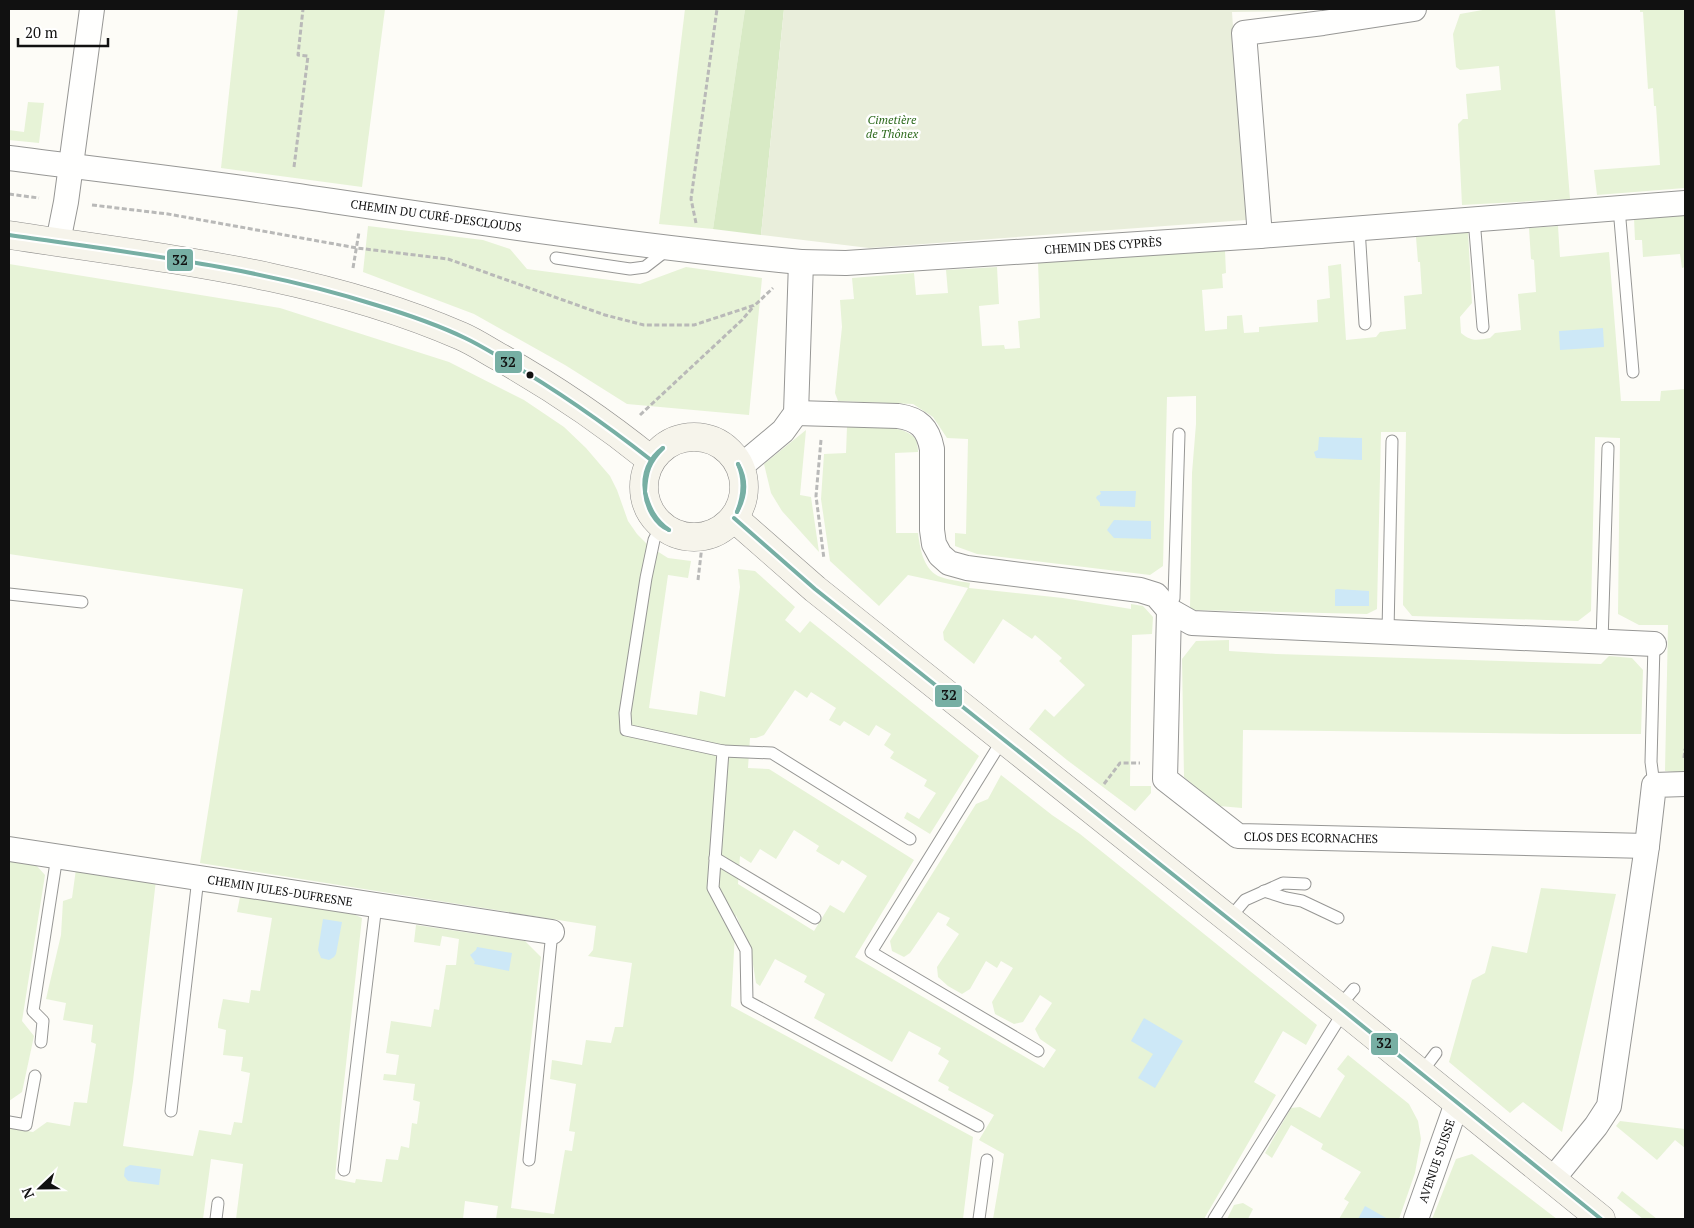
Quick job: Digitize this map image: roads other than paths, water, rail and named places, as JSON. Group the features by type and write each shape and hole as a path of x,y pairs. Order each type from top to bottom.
{"main road":[{"path":"9,235 207,265 283,280 348,296 411,315 464,337 521,369 572,401 651,460"},
{"path":"681,438 707,438 720,444 732,454 740,467 744,481 744,494 734,518 717,532 702,537 690,538 676,535 661,526 651,514 644,498 643,486 651,460 667,444 681,438"},
{"path":"734,518 830,601 1228,919 1346,1002 1428,1063 1457,1103 1601,1219"}],"street":[{"path":"58,242 66,202 92,9"},
{"path":"1260,236 1244,33 1323,16 1414,9"},
{"name":"CHEMIN DU CURÉ-DESCLOUDS","path":"9,158 671,248 801,262"},
{"name":"CHEMIN DES CYPRÈS","path":"801,262 846,263 1260,236 1685,203"},
{"path":"740,467 783,431 796,413 801,262"},
{"path":"796,413 898,416 910,418 926,429 932,449 932,530 934,544 940,555 949,564 1140,590 1156,595 1169,610 1192,623 1654,644"},
{"name":"CLOS DES ECORNACHES","path":"1169,610 1164,779 1238,836 1647,846"},
{"path":"1552,1180 1596,1126 1609,1106 1647,846 1654,785 1685,784"},
{"name":"CHEMIN JULES-DUFRESNE","path":"9,849 552,932"},
{"name":"AVENUE SUISSE","path":"1416,1219 1457,1103"}],"lane":[{"path":"1619,208 1633,372"},
{"path":"1474,219 1483,327"},
{"path":"1359,228 1365,324"},
{"path":"556,258 630,269 644,267 671,248"},
{"path":"1169,610 1174,598 1178,434"},
{"path":"1388,632 1392,441"},
{"path":"1602,642 1608,448"},
{"path":"661,526 654,540 646,578 626,713 626,730 723,751 772,753 910,839"},
{"path":"9,594 82,602"},
{"path":"1654,644 1651,762 1654,785"},
{"path":"1002,740 871,952 1038,1051"},
{"path":"723,751 714,888 746,950 747,1001 978,1126"},
{"path":"41,1042 43,1020 33,1011 57,856"},
{"path":"715,858 815,918"},
{"path":"171,1110 198,878"},
{"path":"1228,919 1245,900 1264,891 1283,883 1305,884"},
{"path":"1264,891 1302,901 1338,918"},
{"path":"344,1170 376,905"},
{"path":"529,1160 552,932"},
{"path":"1214,1219 1346,1002"},
{"path":"9,1122 26,1125 35,1076"},
{"path":"978,1219 986,1160"},
{"path":"216,1219 218,1203"}],"water":[{"path":"1603,328 1604,347 1560,350 1559,331"},
{"path":"1319,437 1362,438 1362,460 1316,458 1314,452 1318,450"},
{"path":"1100,491 1136,491 1135,507 1100,506 1096,498 1101,494"},
{"path":"1114,520 1151,521 1151,539 1114,538 1107,530"},
{"path":"1335,590 1369,591 1369,606 1335,606"},
{"path":"323,919 342,922 336,954 329,960 321,958 318,950"},
{"path":"477,947 512,953 509,971 474,964 475,962 470,955"},
{"path":"1144,1018 1183,1041 1155,1088 1138,1078 1153,1054 1131,1041"},
{"path":"130,1165 161,1169 159,1185 128,1181 124,1176 125,1168"},
{"path":"1365,1206 1388,1219 1358,1219"}],"park label":[{"name":"Cimetière de Thônex","path":"892,127"}]}
